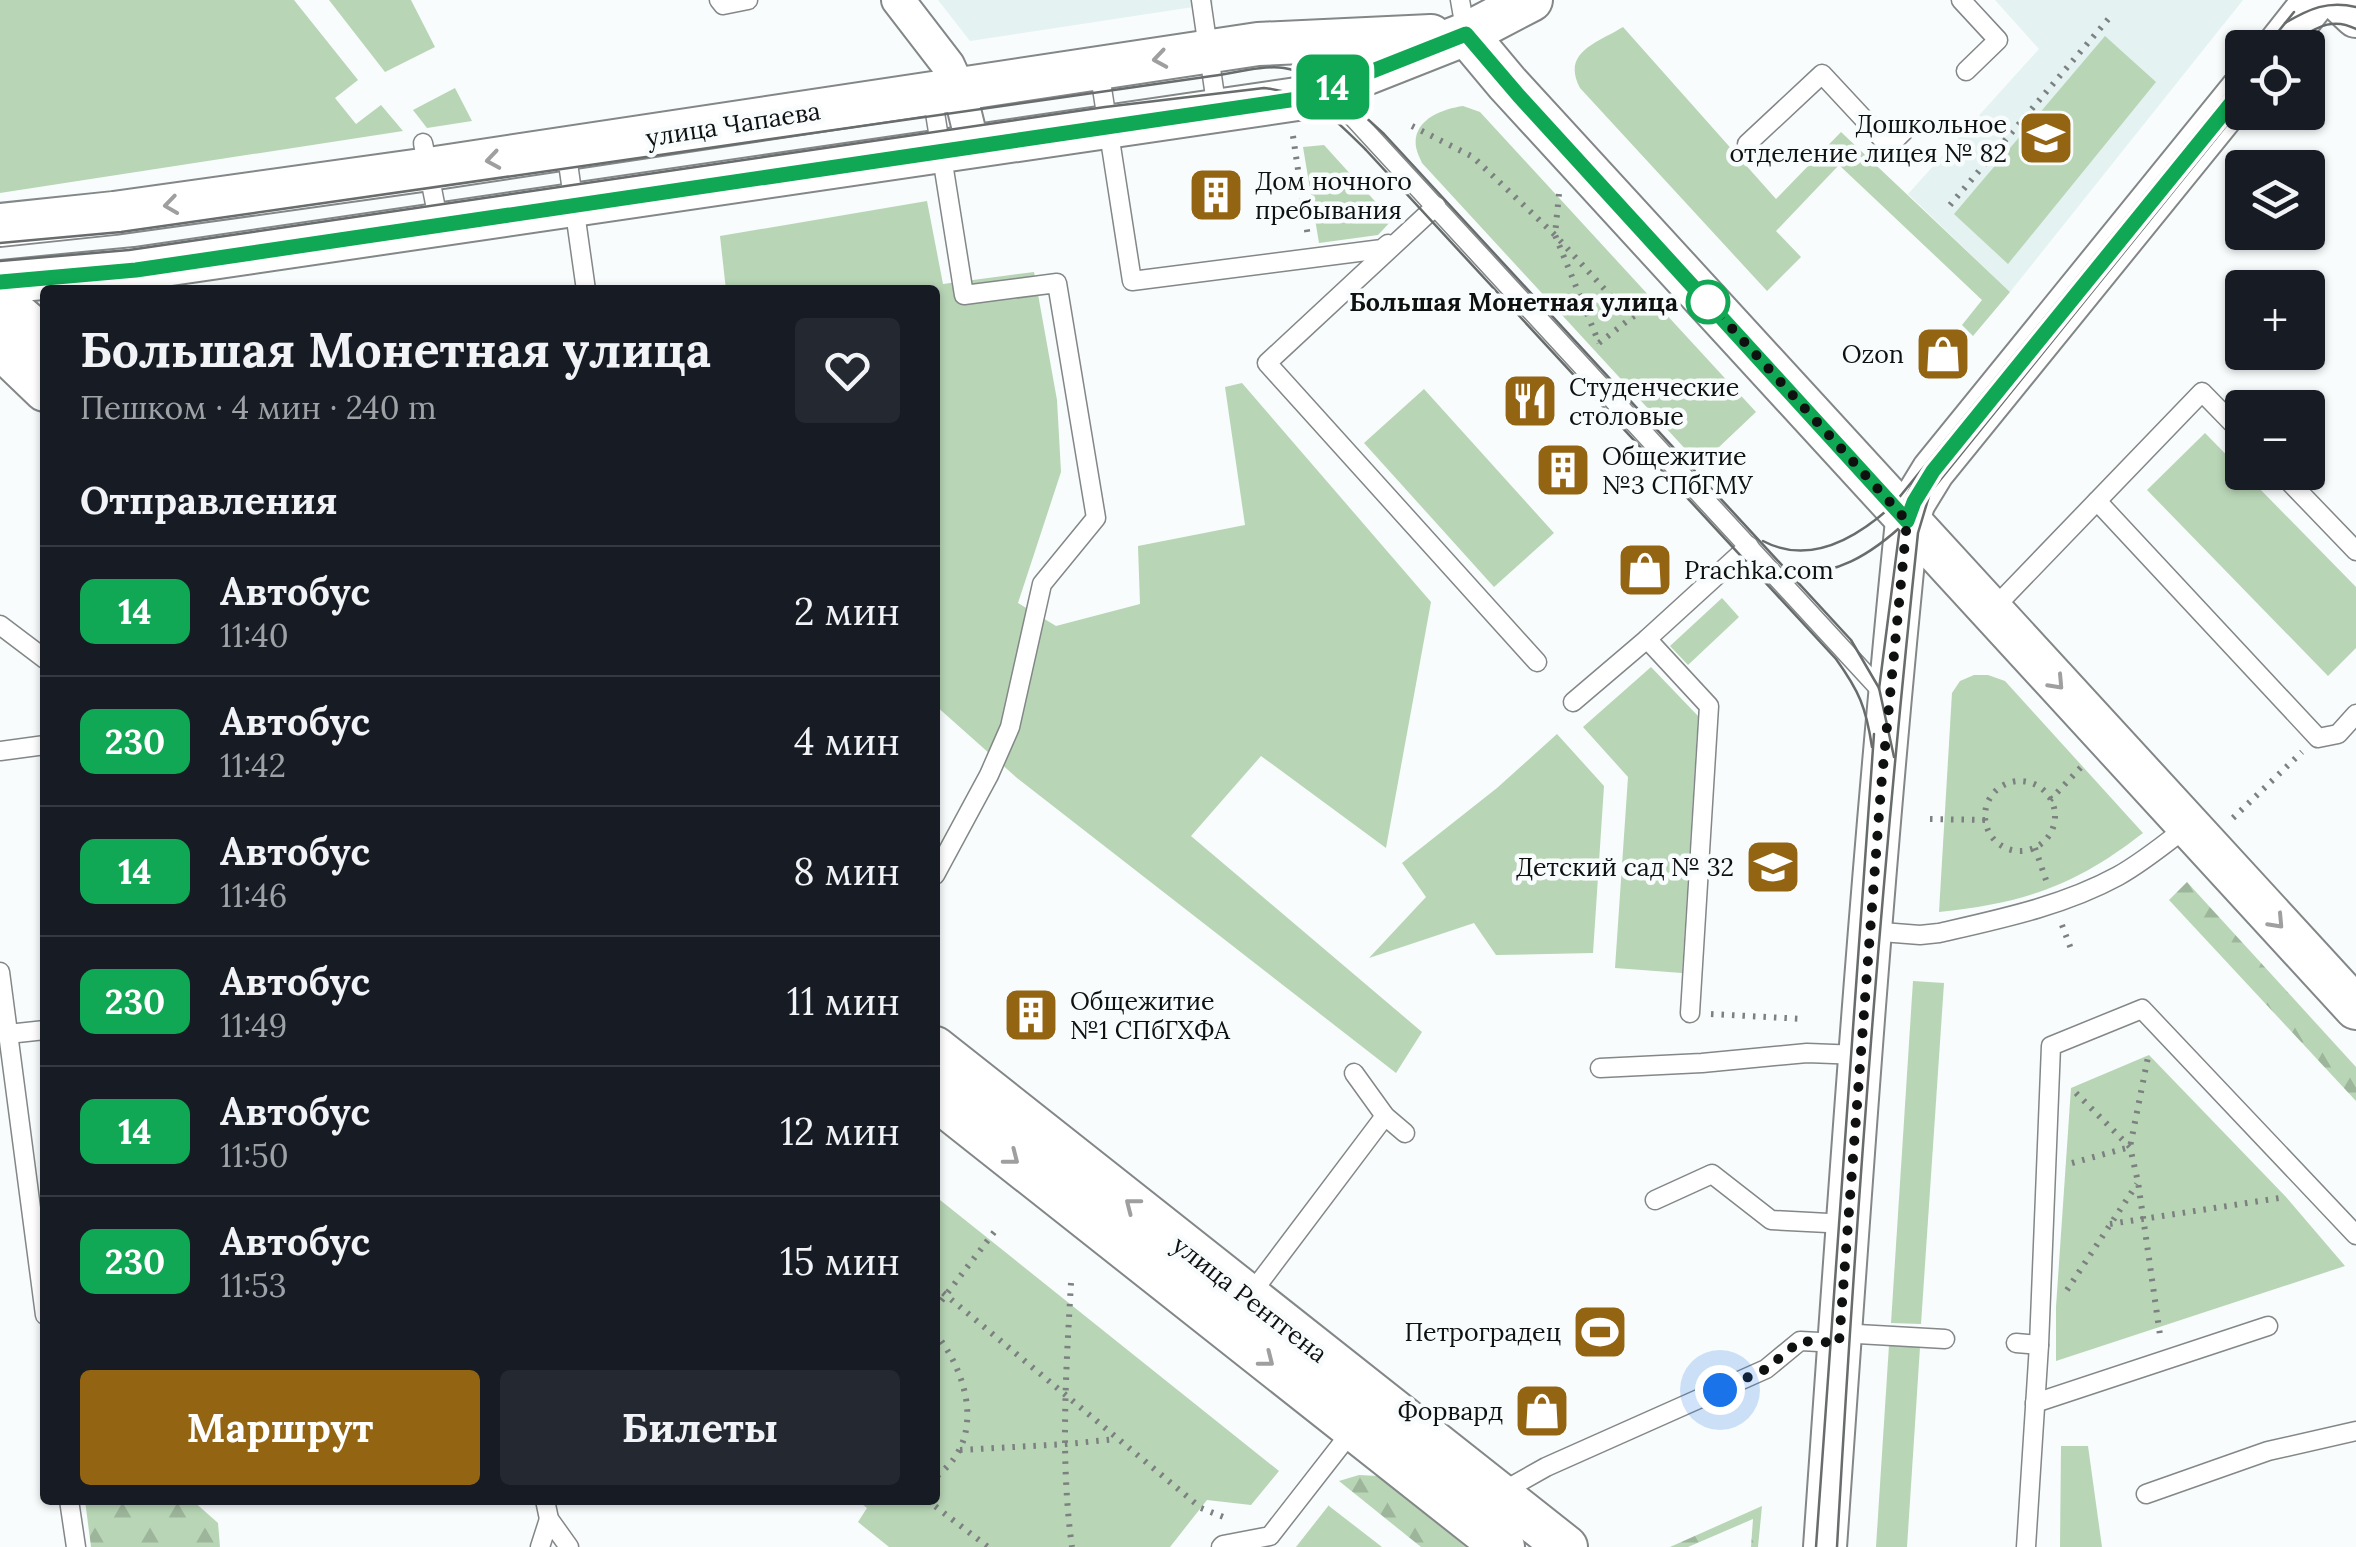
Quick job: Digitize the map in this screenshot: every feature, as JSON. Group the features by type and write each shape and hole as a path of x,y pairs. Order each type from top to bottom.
{"street":[{"path":"898,0 948,65 946,92 958,148"},
{"name":"улица Чапаева","path":"0,226 114,212 426,156 566,149 1463,17 1531,0"},
{"path":"2292,30 2316,0"},
{"path":"2339,0 2356,16"},
{"path":"1463,17 1519,96 2356,1008"},
{"name":"улица Чапаева","path":"0,282 136,270 1304,98 1463,17"},
{"path":"1825,1547 1869,931 1907,521 1933,471 2225,111"},
{"path":"0,300 40,335"},
{"path":"0,347 40,385"},
{"name":"улица Рентгена","path":"940,1052 1236,1312 1491,1521 1566,1547"},
{"name":"улица Рентгена","path":"940,1102 1236,1312"}],"lane":[{"path":"720,0 723,5 748,0"},
{"path":"1201,0 1217,110"},
{"path":"1962,0 1998,40 1966,71"},
{"path":"1290,42 1328,89 1889,699"},
{"path":"1099,68 1132,282 1382,249 1434,205"},
{"path":"1747,144 1822,74 1889,146 1904,131"},
{"path":"940,866 1010,727 1042,584 1096,518 1057,282 964,296 958,148"},
{"path":"566,149 585,285"},
{"path":"426,156 439,224"},
{"path":"1434,205 1268,363 1536,662"},
{"path":"1991,611 2202,392 2225,416"},
{"path":"2299,490 2352,539"},
{"path":"2097,501 2318,738 2338,734 2356,714"},
{"path":"1573,702 1749,546"},
{"path":"0,625 40,655"},
{"path":"1647,639 1710,706 1690,1013"},
{"path":"0,751 40,746"},
{"path":"1869,931 1939,933 2054,903 2118,876 2188,826"},
{"path":"0,972 40,1276"},
{"path":"2026,1547 2051,1046 2142,1009 2356,1236"},
{"path":"8,1034 40,1031"},
{"path":"1600,1068 1807,1053 1860,1055"},
{"path":"1354,1073 1385,1116 1405,1133"},
{"path":"1236,1312 1385,1116"},
{"path":"1656,1200 1712,1174 1771,1220 1848,1224"},
{"path":"2035,1403 2268,1326"},
{"path":"1491,1521 1546,1467 1752,1376 1800,1341 1944,1339"},
{"path":"2016,1343 2039,1339"},
{"path":"1221,1547 1270,1536 1365,1414"},
{"path":"2146,1494 2268,1451 2356,1431"},
{"path":"70,1505 76,1547"},
{"path":"540,1547 548,1520 546,1505"},
{"path":"548,1520 569,1547"}],"path":[{"path":"1950,206 2110,17"},
{"path":"1291,122 1312,258"},
{"path":"1412,126 1473,157 1555,235 1631,318"},
{"path":"1560,185 1555,235 1599,343 1663,298"},
{"path":"2233,818 2318,738"},
{"path":"2050,800 2092,756"},
{"path":"2009,783 2032,784 2043,790 2054,813 2053,827 2046,840 2022,852 1998,843 1985,820 1990,797 2009,783"},
{"path":"1930,818 1985,820"},
{"path":"2035,848 2054,903"},
{"path":"1690,1013 1804,1020"},
{"path":"2156,1023 2130,1147 2163,1361"},
{"path":"2050,1066 2130,1147"},
{"path":"2046,1170 2130,1147"},
{"path":"2039,1339 2138,1182"},
{"path":"2110,1224 2318,1194"},
{"path":"940,1303 998,1227"},
{"path":"1072,1284 1066,1396 1072,1547"},
{"path":"940,1290 1201,1508"},
{"path":"940,1338 963,1381 967,1418 960,1450 940,1473"},
{"path":"960,1450 1117,1439"},
{"path":"933,1505 988,1547"}],"shaded area":[{"path":"938,0 1213,0 1213,4 970,41"},
{"name":"Дошкольное отделение лицея № 82","path":"1995,0 2243,0 2010,292 1908,194 2039,49"}],"green space":[{"path":"0,0 294,0 358,80 335,98 356,124 381,105 403,131 0,193"},
{"path":"329,0 411,0 435,47 385,72"},
{"path":"1623,27 1776,199 1841,132 2010,292 1973,336 1962,325 1982,300 1839,165 1776,231 1801,257 1767,291 1580,88 1575,76 1578,57"},
{"path":"2105,36 2156,82 2008,264 1954,214"},
{"path":"455,88 472,121 427,128 413,110"},
{"path":"1463,106 1480,112 1756,412 1700,465 1422,163 1416,138 1424,123 1438,113"},
{"path":"1324,145 1392,220 1378,235 1319,243 1303,147"},
{"path":"927,201 943,284 1034,272 1057,400 1061,472 1018,603 1056,626 1140,604 1138,546 1245,525 1225,387 1242,383 1431,602 1386,848 1261,756 1191,836 1422,1032 1396,1073 1017,778 940,709 940,285 725,285 720,236"},
{"path":"1424,389 1554,533 1494,587 1364,443"},
{"path":"2205,433 2225,453 2225,490 2261,490 2356,587 2356,648 2328,676 2147,490"},
{"path":"1722,598 1739,617 1688,665 1670,646"},
{"path":"1651,667 1698,716 1682,973 1615,968 1628,777 1583,727"},
{"path":"1974,675 2005,681 2143,833 2094,866 2047,889 1997,903 1939,912 1952,693 1960,681"},
{"path":"1557,734 1604,786 1593,953 1496,955 1474,923 1369,958 1426,897 1402,863 1497,788"},
{"path":"2187,882 2356,1067 2356,1101 2169,900"},
{"path":"1913,981 1944,983 1921,1324 1891,1323"},
{"path":"2149,1055 2286,1197 2345,1266 2056,1361 2071,1088"},
{"path":"940,1200 1279,1471 1251,1505 1207,1500 1170,1547 889,1547 858,1522 867,1508 863,1505 940,1505"},
{"path":"1889,1345 1920,1347 1907,1547 1876,1547"},
{"path":"2061,1446 2088,1446 2102,1547 2060,1547"},
{"path":"1359,1475 1378,1476 1466,1547 1421,1547 1339,1481"},
{"path":"86,1505 198,1505 218,1523 220,1547 91,1547"},
{"path":"1329,1506 1382,1547 1296,1547"},
{"path":"1762,1506 1758,1547 1751,1547 1753,1519 1688,1547 1670,1547"}],"tram line":[{"path":"2285,23 2319,7 2356,7"},
{"path":"2280,30 2294,12"},
{"path":"2314,30 2333,24 2356,29"},
{"path":"0,243 121,232 1258,68 1284,68 1312,78 1338,94 1384,134 1851,640 1879,688 1894,757"},
{"path":"0,261 129,250 1105,107 1264,88 1280,91 1321,109 1366,150 1836,659 1860,700 1872,747"},
{"path":"1763,541 1781,548 1816,549 1865,528 1893,505 2225,96"},
{"path":"1784,571 1802,573 1835,568 1880,544 1907,521 2225,127"},
{"path":"1879,689 1903,503 1915,479"},
{"path":"1837,1547 1861,1166 1882,913 1918,533 1930,493"},
{"path":"1816,1547 1874,734"}],"bus line":[{"name":"14","path":"0,282 136,270 1304,98 1466,34 1907,521 1933,471 2225,111"}],"place":[{"name":"Дошкольное отделение лицея № 82","path":"2046,138"},
{"name":"Дом ночного пребывания","path":"1216,195"},
{"name":"Большая Монетная улица","path":"1708,302"},
{"name":"Ozon","path":"1943,354"},
{"name":"Студенческие столовые","path":"1530,401"},
{"name":"Общежитие №3 СПбГМУ","path":"1563,470"},
{"name":"Prachka.com","path":"1645,570"},
{"name":"Детский сад № 32","path":"1773,867"},
{"name":"Общежитие №1 СПбГХФА","path":"1031,1015"},
{"name":"Петроградец","path":"1600,1332"},
{"name":"Форвард","path":"1542,1411"}],"route":[{"path":"1708,302 1907,521 1869,931 1839,1343 1800,1341 1766,1369 1720,1390"}]}
